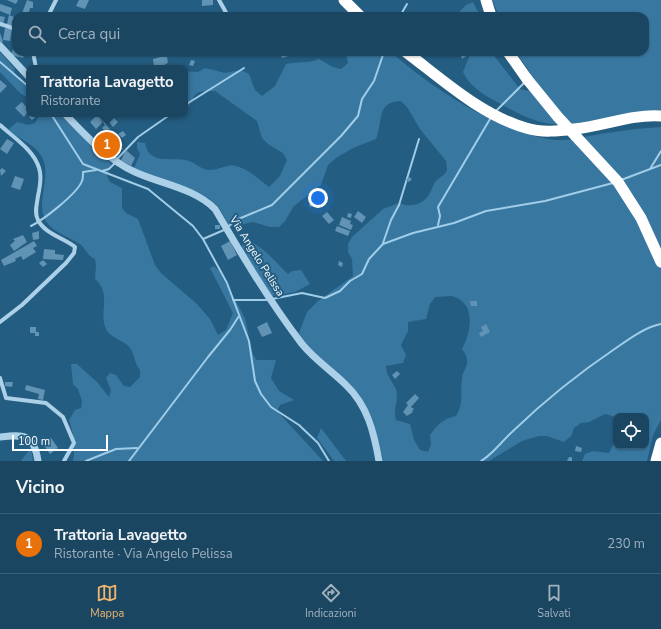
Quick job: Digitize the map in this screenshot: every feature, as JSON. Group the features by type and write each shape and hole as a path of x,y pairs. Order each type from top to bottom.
{"highway":[{"path":"344,0 356,12"},
{"path":"486,0 490,12"},
{"path":"411,56 473,101 493,113 526,128 557,131 635,117 661,116"},
{"path":"511,56 527,79 558,117 618,182 641,218 661,262"},
{"path":"656,461 661,443"}],"street":[{"path":"50,12 56,0"},
{"path":"219,0 226,12"},
{"path":"0,24 12,28"},
{"path":"0,46 26,74"},
{"name":"Via Angelo Pelissa","path":"68,117 118,163 136,173 193,195 209,204 214,209 248,267 302,344 331,373 346,384 363,406 373,428 379,461"},
{"path":"0,125 28,151 39,168 40,178 36,213 38,221 55,236 68,240 75,247 74,253 66,264 22,305 0,322"},
{"path":"0,378 6,398 46,403 63,417 74,443 64,461"},
{"path":"0,437 18,435 28,437 34,445 38,461"}],"shaded area":[{"path":"492,0 661,0 661,110 591,123 564,125 545,123 525,116 483,94 469,82 463,72 469,56 494,56 520,89 528,91 532,80 531,76 519,56 649,56 649,12 497,12"},
{"path":"473,2 478,12 460,12 466,5"},
{"path":"0,52 14,68 15,74 19,80 26,86 26,97 20,93 0,72"},
{"path":"347,56 396,56 426,80 468,107 513,129 555,140 568,140 620,131 661,127 661,420 653,435 647,461 582,461 585,454 593,451 609,453 613,445 613,449 649,449 649,413 613,413 613,416 605,414 589,422 581,423 574,428 571,436 564,442 547,436 539,436 522,441 489,461 383,461 373,420 360,397 305,343 299,333 307,312 318,301 353,276 352,259 348,252 348,244 352,237 383,209 399,203 412,205 420,203 430,193 435,182 447,170 446,161 420,129 407,107 401,101 393,102 384,109 376,139 353,148 336,158 328,165 321,185 294,206 285,221 279,227 270,227 253,222 230,227 218,206 208,198 134,168 140,154 137,148 137,142 145,143 147,150 151,155 160,159 179,159 188,161 208,170 229,166 239,167 253,174 269,187 280,176 287,160 283,153 268,144 262,138 257,121 215,91 197,93 188,108 188,71 198,72 205,68 225,73 241,70 249,74 255,90 262,96 275,86 286,64 319,59 333,67 341,69 348,63","holes":["451,296 459,299 465,304 468,310 470,326 462,349 466,356 467,362 462,377 460,407 456,416 441,422 430,435 431,444 428,452 420,450 414,440 410,424 396,420 395,413 397,391 386,371 386,366 403,363 406,355 401,345 408,331 408,322 426,319 430,304 435,297"]},
{"path":"38,117 62,117 111,164 107,176 110,182 122,188 122,208 126,213 138,219 155,265 161,273 197,304 210,319 218,335 226,330 233,313 210,268 214,266 219,271 245,319 254,356 257,360 276,360 271,378 279,391 294,400 280,405 277,411 323,461 73,461 74,440 69,420 75,410 81,408 82,401 78,389 73,384 71,364 77,364 97,382 109,397 111,390 106,378 110,373 116,375 124,386 130,387 140,377 140,370 130,348 110,334 104,325 104,298 100,285 95,279 95,259 90,256 84,247 54,230 45,220 42,204 45,177 43,159 36,149 9,129 17,122 28,125 35,123"},
{"path":"246,241 251,242 263,249 288,274 292,271 301,270 310,284 295,292 272,296 241,248"},
{"path":"321,428 346,461 334,461 317,438"},
{"path":"31,448 33,461 21,461"}],"building":[{"path":"7,0 18,0 16,4"},
{"path":"27,0 33,2 33,8 30,8 29,12 22,12"},
{"path":"79,0 89,0 85,9 76,6"},
{"path":"202,0 213,0 213,5 202,6"},
{"path":"0,4 12,8 10,15 0,11"},
{"path":"9,15 12,16 11,26 7,24"},
{"path":"0,16 5,17 3,24 0,23"},
{"path":"5,28 12,29 10,41 3,40"},
{"path":"0,33 3,42 0,44"},
{"path":"167,57 168,63 165,65 154,65 153,59"},
{"path":"191,60 195,61 193,66 189,65"},
{"path":"0,80 7,86 0,93"},
{"path":"22,102 26,107 26,114 24,117 15,108"},
{"path":"95,117 113,117 118,122 113,127 109,122 106,125 110,129 106,132 102,128 105,125 101,119 102,123 96,129 90,122"},
{"path":"123,131 126,135 122,138 118,134"},
{"path":"114,136 116,139 119,138 123,145 121,146 123,149 114,154 107,140"},
{"path":"7,139 14,143 7,154 0,149"},
{"path":"126,150 135,158 131,166 121,160"},
{"path":"2,168 6,171 1,176 0,170"},
{"path":"15,176 24,179 20,190 11,187"},
{"path":"409,177 412,179 409,182 406,180"},
{"path":"313,202 314,206 310,207 309,204"},
{"path":"358,211 366,217 362,223 354,217"},
{"path":"327,212 334,220 329,224 322,216"},
{"path":"348,213 352,214 351,218 347,217"},
{"path":"342,217 351,221 350,224 353,225 351,230 339,225"},
{"path":"215,225 220,225 220,229 215,229"},
{"path":"337,226 350,231 348,236 335,231"},
{"path":"39,231 39,239 33,240 32,233"},
{"path":"23,235 27,242 14,251 10,245 15,241 13,239"},
{"path":"34,241 37,246 33,248 36,252 23,260 21,256 15,259 16,261 4,266 1,260"},
{"path":"230,241 237,255 228,260 221,246"},
{"path":"44,249 55,250 55,254 64,255 63,260 43,259"},
{"path":"43,260 47,264 43,267 39,263"},
{"path":"339,261 343,263 342,267 338,265"},
{"path":"470,301 477,301 477,306 471,306"},
{"path":"267,322 272,333 262,337 257,327"},
{"path":"486,324 490,332 481,337 479,333 483,331 481,327"},
{"path":"30,327 36,327 36,332 39,332 39,336 35,336 35,333 30,333"},
{"path":"397,371 400,374 395,379 392,375"},
{"path":"5,382 13,382 12,387 5,386"},
{"path":"26,385 45,390 43,400 38,399 39,394 25,390"},
{"path":"415,394 419,398 411,407 414,409 412,411 413,412 407,416 403,412 408,405 406,403"},
{"path":"51,438 58,448 50,454 43,444"},
{"path":"576,446 582,448 581,452 575,451"},
{"path":"569,457 572,457 572,461 567,461"}],"waterway":[{"path":"402,12 407,4"},
{"path":"203,239 224,230 236,220 272,205 341,136 358,116 362,99 374,81 383,56"},
{"path":"0,62 26,84"},
{"path":"188,103 244,68"},
{"path":"497,110 524,83"},
{"path":"53,117 83,164 148,189 193,226 203,239 227,283 249,341 255,381 261,394 271,407 299,425 318,443 329,461"},
{"path":"117,159 138,137 167,117"},
{"path":"438,225 440,216 438,207 490,119"},
{"path":"383,243 391,220 399,205 419,139"},
{"path":"650,169 661,151"},
{"path":"102,171 109,169 115,163"},
{"path":"621,180 661,165"},
{"path":"31,226 51,213 74,193 82,181 83,172 96,170"},
{"path":"272,299 302,293 325,298 340,291 350,281 362,274 369,259 383,244 413,233 454,223 486,211 545,201 613,183"},
{"path":"233,300 268,300"},
{"path":"129,461 230,330 239,316"},
{"path":"481,461 549,398 575,377 632,337 649,328 661,324"},
{"path":"86,461 116,449 137,448"}],"place":[{"name":"Trattoria Lavagetto","path":"107,145"}]}
